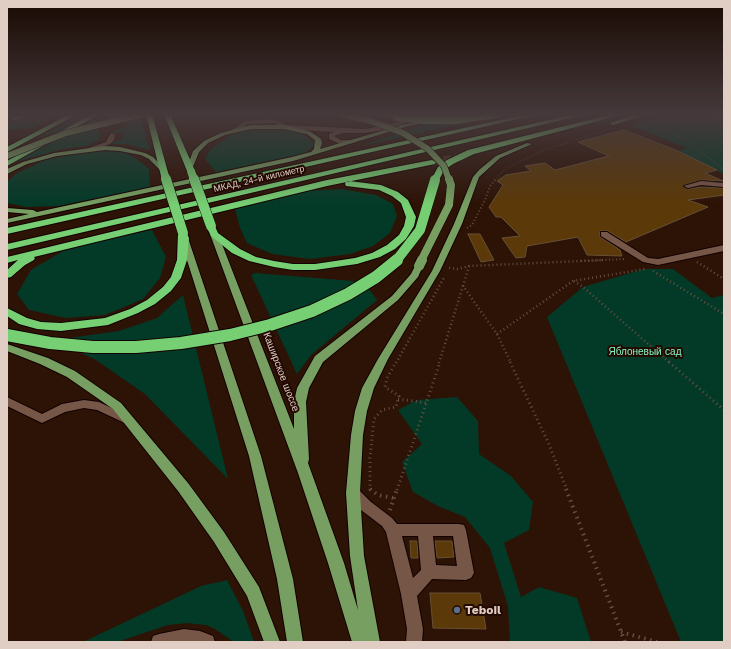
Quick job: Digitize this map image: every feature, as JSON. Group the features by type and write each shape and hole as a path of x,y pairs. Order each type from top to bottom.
{"highway":[{"path":"7,150 18,144"},
{"path":"7,164 42,144"},
{"path":"7,311 23,321 41,326 61,328 85,325 108,321 134,311 151,302 167,289 176,278 182,260 183,235 157,144"},
{"name":"Каширское шоссе","path":"179,144 213,230"},
{"name":"МКАД, 24-й километр","path":"7,231 401,144"},
{"name":"МКАД, 24-й километр","path":"7,247 453,144"},
{"path":"7,335 50,344 93,347 136,347 181,343 230,335 312,312 359,288 376,277 398,259 420,230 435,180 441,169 450,162 471,152 502,144"},
{"path":"468,156 528,144"},
{"path":"7,259 312,188 432,162"},
{"path":"213,230 236,251 254,259 286,266 315,267 336,265 376,255 391,247 403,237 409,226 411,217 406,202 395,194 381,188 349,184 312,188"},
{"path":"7,275 21,263 46,250"}],"main road":[{"path":"7,156 37,144"},
{"path":"190,170 192,158 200,147 204,144"},
{"path":"311,154 319,146 319,144"},
{"path":"7,221 255,168 346,144"},
{"path":"305,473 300,424 300,402 303,388 310,373 319,359 395,298 410,281 420,266 449,205 451,185 444,166 428,149 420,144"},
{"path":"372,642 357,556 353,493 357,435 361,411 368,388 383,359 436,271 458,224 476,177 489,163 498,157 528,144"},
{"path":"7,172 39,158 56,154 89,149 120,149 143,154 151,158 165,174"},
{"path":"7,210 32,212 59,210"},
{"name":"Каширское шоссе","path":"213,230 305,473 336,563 360,642"},
{"path":"183,235 255,456 276,536 295,642"},
{"path":"7,347 44,361 71,374 116,406 183,487 219,538 252,592 272,642"}],"street":[{"path":"89,149 104,144"},
{"path":"688,186 701,183 724,185"},
{"path":"604,234 646,260 658,262 724,248"},
{"path":"7,401 42,419 62,408 84,404 99,406 128,421"},
{"path":"353,493 366,506 387,522 393,530 409,594 415,629 414,642"},
{"path":"393,530 460,530 466,573 429,572"},
{"path":"409,594 429,572 425,530"},
{"path":"159,642 184,637 200,639 207,642"}],"path":[{"path":"464,234 467,228 472,226 490,186 502,172 531,155 561,144"},
{"path":"691,144 724,170"},
{"path":"449,268 458,269 469,266 632,259"},
{"path":"693,259 724,279"},
{"path":"452,261 428,309 387,378 385,387 399,396 396,407 382,410 376,415 374,420 370,458 370,490 387,498 393,498 427,403 469,266"},
{"path":"644,264 648,268 724,314"},
{"path":"497,334 573,281 648,268"},
{"path":"573,281 583,287 724,410"},
{"path":"463,286 497,334 548,442 625,642"},
{"path":"398,399 427,403"},
{"path":"621,632 657,642"}],"green space":[{"path":"49,144 90,144 62,149 16,162"},
{"path":"128,144 148,144 150,150"},
{"path":"218,144 314,145 305,153 216,172 205,159 210,150"},
{"path":"678,144 724,144 724,174 678,151 687,148"},
{"path":"108,151 125,153 138,160 149,169 150,187 59,206 26,207 7,203 7,182 17,173 46,160 86,152"},
{"path":"342,189 376,195 393,204 397,216 390,233 373,246 350,254 310,259 272,254 247,243 240,228 235,208 306,191"},
{"path":"152,230 166,257 160,278 143,299 105,315 66,318 29,310 17,294 31,270 63,251 103,240"},
{"name":"Яблоневый сад","path":"644,269 673,269 712,298 724,295 724,642 681,642 547,317 583,287"},
{"path":"255,273 353,281 368,288 377,300 311,355 297,374 251,275"},
{"path":"183,295 228,479 145,394 96,360 54,340 119,331 157,318"},
{"path":"457,397 478,421 479,454 511,476 533,502 529,530 504,543 521,597 539,587 577,598 591,642 510,642 508,606 490,548 465,517 438,506 413,492 402,462 422,444 398,410 417,400"},
{"path":"227,580 243,611 254,642 234,642 215,629 206,625 187,623 168,625 117,642 83,642 201,586"}],"building":[{"path":"583,144 661,144 717,170 705,173 723,181 701,180 683,186 688,189 701,187 724,188 724,195 688,200 708,207 626,242 608,231 600,231 600,237 620,250 622,256 587,255 578,237 527,246 525,257 516,258 502,238 520,236 501,217 496,217 489,207 503,185 497,181 506,175 531,171 525,166 545,163 555,170 609,156"},
{"path":"468,234 480,234 494,260 481,262"},
{"path":"410,541 417,541 418,558 411,558"},
{"path":"435,541 452,541 454,557 437,558"},
{"path":"430,593 480,593 486,629 433,628"}],"tunnel":[{"path":"432,162 464,157"}],"place":[{"name":"Teboil","path":"457,610"}]}
